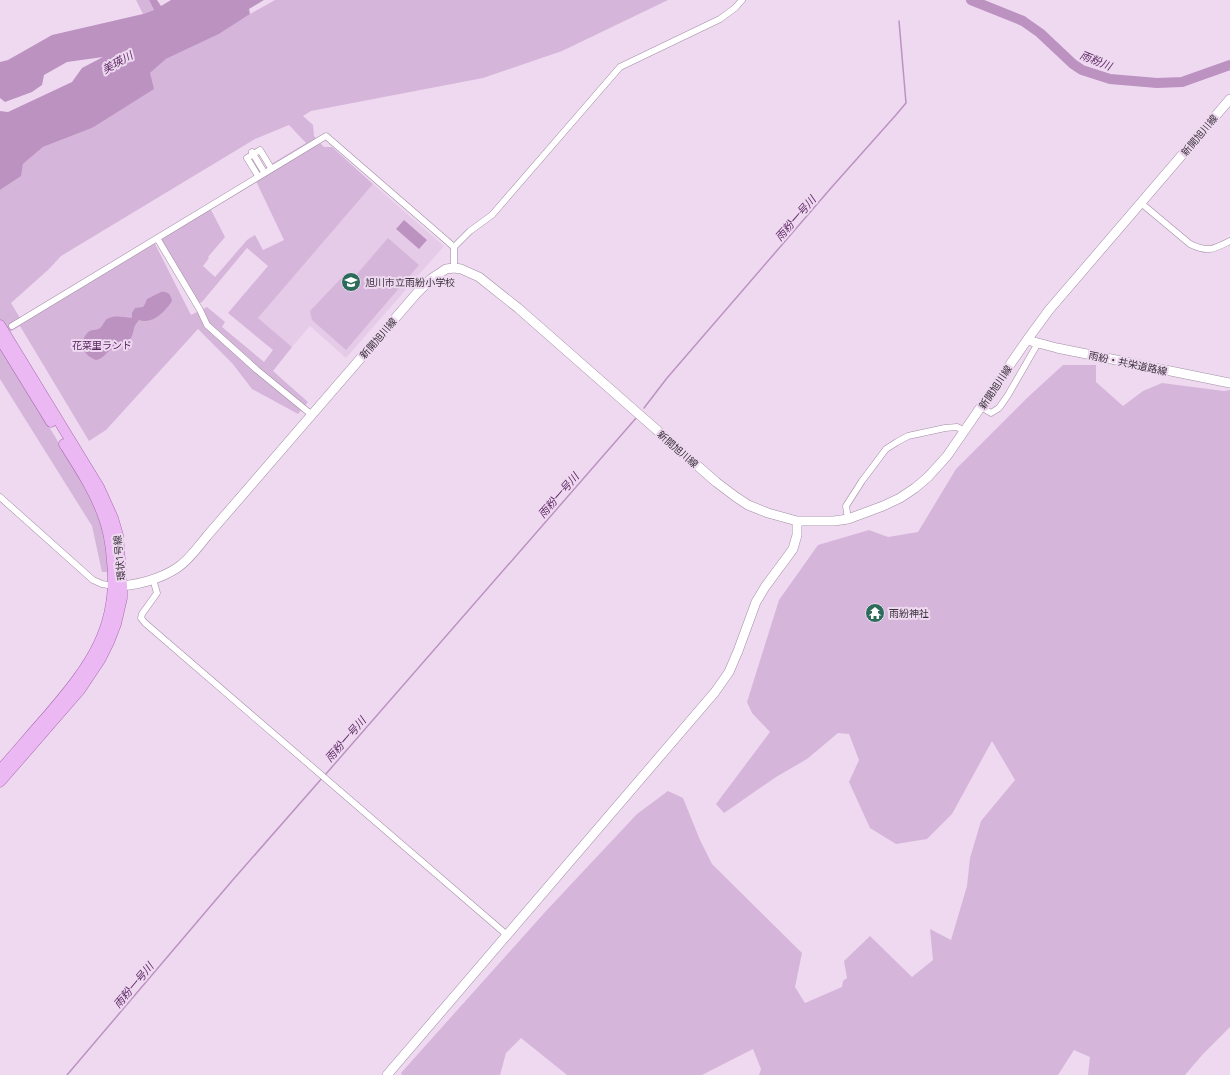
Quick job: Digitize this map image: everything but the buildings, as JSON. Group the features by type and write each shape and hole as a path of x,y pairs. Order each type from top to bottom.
{"main road":[{"name":"新開旭川線","path":"118,586 153,579 177,568 190,557 426,284 446,269 454,268 468,271 479,277 716,482 748,504 768,513 797,521 834,521 848,519 883,506 900,498 915,488 928,477 947,456 1049,310 1230,99"},
{"name":"環状1号線","path":"0,325 99,487 113,518 118,535 118,586 113,597 101,640 92,658 73,686 0,770"},
{"name":"環状1号線","path":"0,339 71,455 97,503 108,533 118,586 122,598 116,624 100,660 80,690 0,782"},
{"name":"雨紛・共栄道路線","path":"1027,340 1065,350 1230,383"},
{"path":"387,1075 715,692 729,672 756,602 765,587 793,549 797,535 797,521"}],"street":[{"path":"454,268 454,247 470,231 492,215 620,67 720,19 735,8 742,0"},
{"path":"12,326 264,172 326,136 454,247"},
{"path":"258,176 247,158 260,150 271,168"},
{"path":"254,155 264,172"},
{"path":"1141,203 1190,244 1196,247 1205,250 1230,241"},
{"path":"157,238 200,310 207,325 257,370 312,415"},
{"path":"981,407 991,413 998,408 1008,395 1038,343"},
{"path":"848,519 846,506 862,481 886,449 908,436 945,428 957,427 965,431"},
{"path":"0,496 93,580 102,584 118,586"},
{"path":"153,579 158,593 142,614 141,618 144,623 507,935"}],"shaded area":[{"name":"旭川市立雨紛小学校","path":"373,184 444,246 346,358 310,326 292,347 258,318"}],"green space":[{"path":"136,0 149,0 154,10 143,14"},
{"name":"花菜里ランド","path":"275,0 668,0 562,51 483,78 311,111 303,116 313,125 314,136 324,147 332,147 373,184 258,318 292,347 273,371 308,402 298,414 252,389 232,363 198,329 106,430 89,441 20,326 8,333 0,320 0,190 20,176 23,164 43,147 92,128 166,59 219,34","holes":["289,125 306,143 253,175 284,240 263,250 255,235 247,240 215,277 203,266 209,258 208,257 225,237 210,208 162,237 161,241 198,304 202,302 247,248 268,266 228,313 273,350 264,362 222,327 225,322 207,307 191,315 154,242 23,323 11,303 49,269 61,256 255,139"]},
{"path":"388,238 419,265 346,350 312,320 310,311 345,274 357,274"},
{"path":"0,346 88,491 105,534 110,572 102,572 92,526 0,379"},
{"path":"1063,365 1096,365 1096,382 1123,406 1143,391 1162,383 1224,391 1230,390 1230,1027 1203,1054 1185,1075 1088,1075 1090,1057 1074,1050 1058,1075 759,1075 761,1069 753,1049 702,1075 567,1075 521,1038 506,1053 500,1075 402,1075 401,1073 546,911 637,814 668,791 683,798 700,840 712,864 802,953 795,987 805,1003 842,987 843,981 847,978 844,961 870,936 912,977 933,960 930,929 951,940 967,886 970,858 981,821 1015,780 992,741 952,814 927,839 896,844 870,828 849,782 859,760 849,734 838,733 807,759 776,777 724,813 716,804 770,732 752,713 747,702 779,600 818,545 869,530 888,537 918,532 956,469 1027,398"}],"water":[{"name":"美瑛川","path":"149,0 157,0 161,6 171,0 264,0 249,9 250,14 219,34 166,59 150,73 154,89 92,128 43,147 23,164 21,176 0,190 0,111 8,112 72,82 82,68 103,57 67,62 44,75 42,85 32,92 5,102 0,98 0,62 8,60 52,35 143,14 154,10"},
{"path":"404,220 427,240 419,249 396,229"},
{"path":"161,292 166,292 169,294 172,301 162,313 153,319 149,321 139,320 134,327 131,338 123,346 112,349 96,360 85,352 83,349 83,342 84,337 88,332 100,328 106,320 112,317 120,316 131,318 135,308 143,307 147,299"}],"waterway":[{"name":"雨粉川","path":"971,0 1023,21 1040,33 1073,64 1082,70 1110,79 1157,83 1182,82 1230,65"},
{"name":"雨粉一号川","path":"644,408 667,378 906,103 899,21"},
{"name":"雨粉一号川","path":"325,775 637,417"},
{"name":"雨粉一号川","path":"67,1075 231,882 323,777"}],"place":[{"name":"旭川市立雨紛小学校","path":"351,282"},
{"name":"雨紛神社","path":"875,613"}]}
